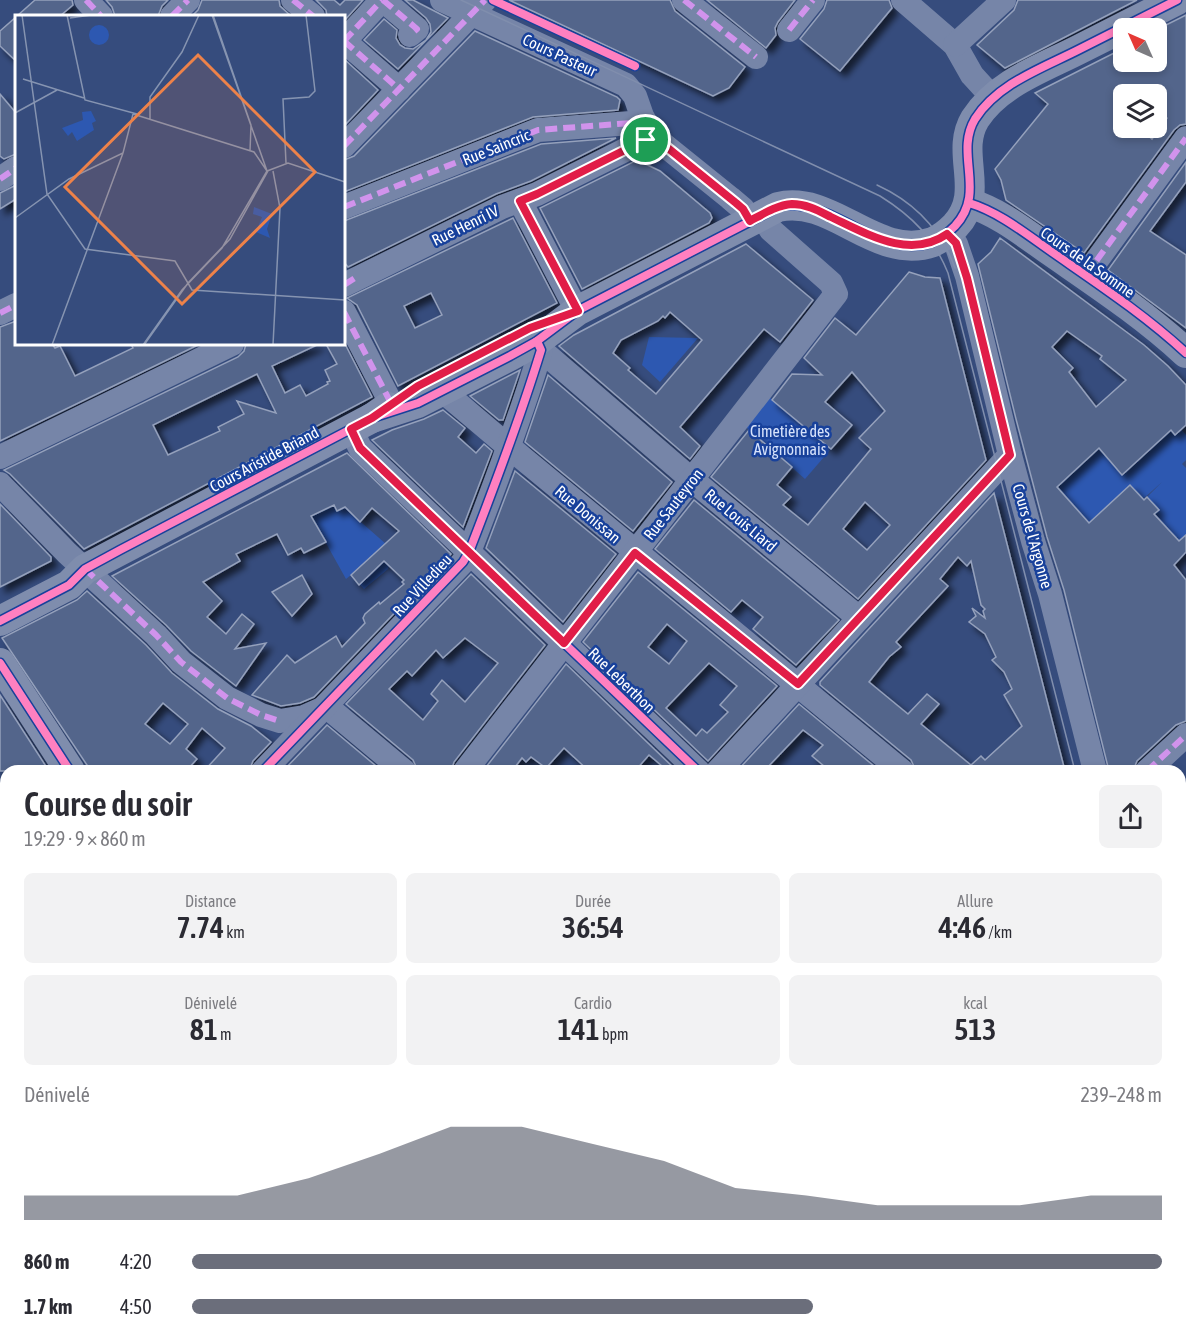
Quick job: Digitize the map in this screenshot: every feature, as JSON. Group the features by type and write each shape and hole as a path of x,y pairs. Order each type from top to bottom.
{"main road":[{"path":"947,234 964,214 969,203 971,184 967,147 969,130 984,106 1003,90 1177,0"},
{"name":"Cours de la Somme","path":"969,203 991,211 1086,275 1186,353"},
{"name":"Cours Aristide Briand","path":"0,621 69,585 85,569 377,416 418,386 530,328 578,311 785,205 816,209 877,239 904,244 924,244 947,234"},
{"name":"Cours Aristide Briand","path":"377,416 418,403 539,346 578,311"},
{"name":"Cours Aristide Briand","path":"0,604 62,572 85,569"},
{"path":"0,663 66,765"}],"street":[{"path":"86,0 100,15"},
{"path":"293,0 312,15"},
{"path":"345,40 382,0 417,29 410,35"},
{"name":"Cours Pasteur","path":"441,0 478,7 626,85 635,96 642,116 653,136"},
{"path":"684,0 756,57"},
{"path":"789,30 813,0"},
{"path":"903,0 955,45 972,75 1003,90"},
{"path":"955,45 1004,0"},
{"path":"345,145 478,7"},
{"path":"345,42 399,89"},
{"name":"Rue Saincric","path":"345,207 538,130 631,123 653,136"},
{"path":"653,136 743,209 750,221"},
{"name":"Rue Henri IV","path":"345,285 502,207 537,194 653,136"},
{"path":"1086,275 1186,138"},
{"path":"0,179 15,169"},
{"path":"520,201 578,311"},
{"name":"Rue Sauteyron","path":"470,765 836,294 831,283 771,230 750,221"},
{"name":"Cours de l'Argonne","path":"947,234 956,243 967,278 1010,455 1033,541 1048,585 1093,765"},
{"path":"0,313 15,306"},
{"name":"Rue Leberthon","path":"345,315 377,416 360,448 692,765"},
{"path":"0,457 230,345"},
{"name":"Rue Louis Liard","path":"539,346 692,480 859,618"},
{"name":"Rue Villedieu","path":"268,765 463,562 469,552 509,447 539,346"},
{"name":"Rue Donissan","path":"446,389 451,398 635,553 895,765"},
{"path":"724,765 1010,455"},
{"path":"0,484 181,662 227,698 266,718 280,721 304,717 326,706 397,765"},
{"path":"280,721 286,736 280,752"},
{"path":"1154,765 1186,735"}],"green space":[{"path":"649,337 698,338 660,382 642,365"},
{"name":"Cimetière des Avignonnais","path":"768,396 831,449 805,479 745,426"},
{"path":"1181,429 1186,435 1186,460 1182,464 1186,468 1186,549 1154,514 1158,510 1147,497 1162,482 1143,499 1130,485 1089,523 1057,487 1099,448 1123,475 1171,430"},
{"path":"322,466 354,516 394,551 384,561 389,566 388,569 364,589 351,575 346,579 292,482"}],"building":[{"path":"35,0 72,0 73,5 61,15 18,15"},
{"path":"106,0 168,0 162,6 158,15 115,15"},
{"path":"202,0 279,0 280,6 290,15 193,15"},
{"path":"316,0 334,0 340,5 345,0 363,0 345,20 345,15 327,15 326,10"},
{"path":"405,0 413,0 448,18 398,69 364,40 384,19 397,30 396,38 405,48 413,49 426,40 431,32 430,24"},
{"path":"509,0 670,0 675,11 745,67 729,88 713,96"},
{"path":"707,0 795,0 778,22 775,28 776,35 766,48"},
{"path":"827,0 889,0 892,8 840,71 800,39 824,9"},
{"path":"1018,0 1137,0 1005,68 977,45 1014,10"},
{"path":"1186,15 1186,124 1174,130 1084,253 1006,200 1001,180 995,169 1048,104 1035,93 1113,54 1113,72 1167,72 1167,24"},
{"path":"15,18 15,60 0,46 0,31"},
{"path":"475,31 620,100 618,110 533,117 345,192 345,160 354,156"},
{"path":"345,60 378,90 345,125"},
{"path":"0,94 15,112 15,154 4,159 0,156"},
{"path":"616,138 531,181 496,194 348,267 345,263 345,221 541,144"},
{"path":"637,160 660,171 710,213 712,218 709,223 582,289 540,208"},
{"path":"1186,162 1186,182 1150,231 1186,255 1186,328 1108,270"},
{"path":"15,186 15,200 0,209 0,193"},
{"path":"513,218 557,303 398,386 357,305 347,298","holes":["431,293 442,315 415,328 404,306"]},
{"path":"1000,238 1144,345 1186,385 1186,425 1175,435 1171,430 1122,475 1099,448 1057,487 1089,523 1130,485 1144,500 1147,497 1159,510 1154,514 1179,541 1186,535 1186,552 1174,565 1186,580 1186,721 1176,725 1135,765 1108,765 1064,590 1047,537 1016,419 978,264 991,252","holes":["1067,331 1102,356 1100,359 1126,380 1096,407 1069,372 1073,368 1052,347"]},
{"path":"746,244 813,300 780,342 764,329 680,427 700,446 690,459 559,346 574,335","holes":["670,312 702,340 656,394 628,370 630,368 613,353 621,340 658,321 663,316 665,318"]},
{"path":"909,272 925,277 940,278 986,460 858,599 711,477 749,430 792,467 777,485 791,497 783,505 808,525 871,449 859,438 885,411 852,372 825,402 852,425 831,449 772,400 792,374 822,375 804,358 835,318 856,335","holes":["865,502 890,525 867,550 843,529"]},
{"path":"15,321 15,345 53,345 55,348 60,346 75,376 133,348 132,345 198,345 0,441 0,327"},
{"path":"345,344 372,397 84,549 4,470 238,357 244,351 246,345 317,345 272,366 285,393 300,385 306,396 328,384 327,382 330,381 325,370 337,364 327,345","holes":["257,374 276,413 237,401 244,414 218,427 220,431 168,455 153,425"]},
{"path":"520,370 503,420 499,420 470,396"},
{"path":"548,375 672,482 633,531 525,442"},
{"path":"443,410 465,428 458,437 476,453 484,444 492,451 463,527 372,440"},
{"path":"347,453 451,554 314,697 300,703 281,706 252,695 287,655 295,663 336,636 342,647 365,623 363,618 365,614 404,584 402,582 404,580 384,561 359,585 351,575 399,531 372,508 360,522 345,507 337,511 334,505 311,516 326,542 304,553 301,548 288,555 277,534 236,554 240,561 203,582 222,601 207,617 226,634 242,614 254,624 235,649 266,643 236,686 191,651 112,576"},
{"path":"515,471 616,554 563,622 486,548"},
{"path":"994,493 1063,765 971,765 913,765 911,760 820,685 820,682","holes":["958,557 967,566 971,561 981,605 985,609 983,611 985,618 972,608 976,616 969,622 985,634 996,657 992,660 1004,672 1012,689 1004,695 1022,726 985,760 981,756 971,765 921,724 939,704 927,694 908,714 869,682 889,657 901,647 896,642 948,586 940,579"]},
{"path":"694,500 839,620 796,665 753,629 763,617 742,600 731,612 655,549"},
{"path":"0,504 51,557 51,561 0,587"},
{"path":"638,572 777,686 708,761 583,642","holes":["667,624 687,641 669,664 648,647","709,663 737,686 720,705 728,712 707,733 702,729 696,736 666,708"]},
{"path":"471,574 545,645 453,765 415,765 413,760 346,704","holes":["465,638 498,663 465,702 442,680 431,694 438,701 423,720 389,689 407,671 412,676 436,650 443,658"]},
{"path":"302,575 312,594 292,616 272,592"},
{"path":"87,591 146,645 172,673 218,709 251,726 271,742 251,765 209,765 225,748 202,728 186,749 197,759 192,765 87,765 2,638 77,600","holes":["163,703 188,724 170,744 145,724"]},
{"path":"566,664 671,765 661,765 649,755 640,765 582,765 564,748 549,765 542,765 531,757 526,762 522,758 517,765 488,765"},
{"path":"0,695 45,765 0,765"},
{"path":"799,704 873,765 823,765 812,756 823,745 803,730 770,765 743,765"},
{"path":"327,725 375,765 289,765"}],"tram line":[{"path":"461,0 880,196 921,229 936,249 948,273 1073,765"},
{"path":"877,185 903,200 925,219 942,241 955,268"}],"marked path":[{"path":"86,0 100,15"},
{"path":"173,15 188,0"},
{"path":"293,0 312,15"},
{"path":"345,40 382,0"},
{"path":"383,0 417,29 410,35"},
{"path":"345,145 485,0"},
{"path":"684,0 756,57"},
{"path":"789,30 813,0"},
{"path":"345,42 399,89"},
{"path":"345,207 538,130 631,123 653,136"},
{"path":"1086,275 1186,138"},
{"path":"0,179 15,169"},
{"path":"345,284 355,278"},
{"path":"0,313 15,306"},
{"path":"345,314 395,411"},
{"path":"85,569 156,635 181,662 227,698 261,715 280,721"},
{"path":"1154,765 1186,735"}],"cycle path":[{"path":"493,0 635,66"},
{"path":"0,621 69,585 85,569 120,550 372,418 418,403 510,356 537,341 577,311 778,207 798,206 817,210 892,243 912,246 933,242 955,226 969,200 969,132 985,106 1022,78 1177,0"},
{"path":"969,203 991,212 1022,231 1138,313 1186,353"},
{"path":"269,765 463,562 479,527 525,401 541,350 537,341"},
{"path":"351,429 360,448 692,765"},
{"path":"0,663 66,765"}],"route":[{"path":"653,136 743,209 750,221 778,207 794,204 816,209 877,239 893,243 924,244 947,234 956,243 967,278 1010,455 798,684 635,553 564,643 360,448 351,429 372,418 418,386 530,328 578,311 520,201 646,140 653,136"}]}
